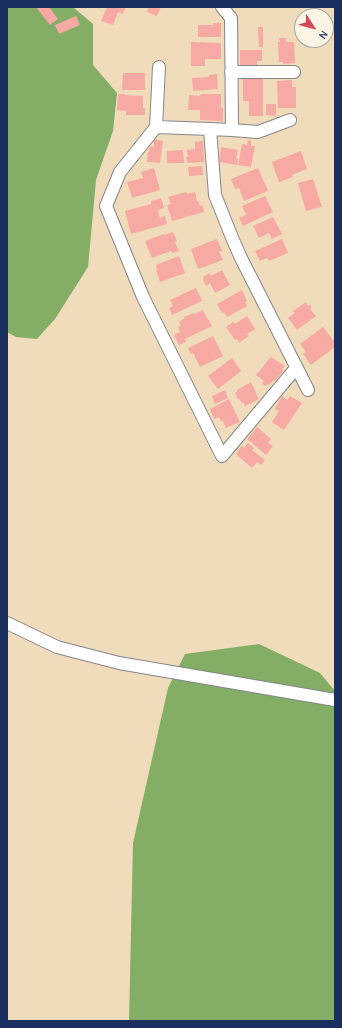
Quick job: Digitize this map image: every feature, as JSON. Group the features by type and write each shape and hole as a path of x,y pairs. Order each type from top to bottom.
{"street":[{"path":"222,7 231,18 232,130"},
{"path":"159,67 156,127 120,172 106,206 143,297 222,456 296,368"},
{"path":"231,72 294,72"},
{"path":"156,127 258,132 290,120"},
{"path":"210,129 215,196 236,246 308,390"},
{"path":"7,623 57,647 119,663 335,700"}],"green space":[{"path":"7,7 73,7 93,24 93,65 117,93 113,131 96,180 88,267 55,319 37,339 16,337 7,332"},
{"path":"259,644 320,673 335,691 335,1021 129,1021 133,843 168,688 185,654"}],"building":[{"path":"36,7 49,7 58,19 50,25"},
{"path":"107,7 125,8 123,14 118,12 113,25 101,21"},
{"path":"149,7 161,7 157,16 147,12"},
{"path":"76,16 80,25 59,34 55,25"},
{"path":"213,23 221,23 221,37 198,37 198,25 213,25"},
{"path":"258,27 263,27 263,47 259,47"},
{"path":"279,38 286,38 286,42 294,42 295,63 283,64 283,62 279,62 278,42 280,42"},
{"path":"191,42 221,43 221,59 205,59 205,66 191,66"},
{"path":"240,50 262,50 262,61 257,61 257,65 240,65"},
{"path":"123,73 145,73 145,90 122,90"},
{"path":"217,74 218,89 193,91 192,78 209,77 209,75"},
{"path":"243,79 263,79 263,116 249,116 249,101 243,101"},
{"path":"292,80 292,87 296,87 296,108 278,108 277,81"},
{"path":"118,94 143,96 143,108 145,108 145,115 126,115 126,111 117,110"},
{"path":"201,94 221,94 223,121 200,120 200,110 188,110 189,95 200,96"},
{"path":"266,104 276,104 276,116 266,115"},
{"path":"154,139 163,141 160,163 147,162 150,146 154,147"},
{"path":"248,140 251,141 251,146 255,146 251,167 238,165 242,144 247,145"},
{"path":"203,141 204,162 187,163 187,150 195,149 195,142"},
{"path":"221,147 238,150 236,159 238,159 237,165 219,162"},
{"path":"183,150 184,163 167,163 167,151"},
{"path":"301,151 307,169 292,175 293,177 279,182 272,162"},
{"path":"202,166 203,175 189,176 188,167"},
{"path":"154,168 160,190 132,198 127,182 143,178 141,172"},
{"path":"258,168 268,191 244,201 239,188 235,189 231,179"},
{"path":"313,179 322,207 306,211 298,183"},
{"path":"186,192 187,194 195,192 197,201 198,200 200,206 202,205 204,212 172,221 167,205 171,204 168,197"},
{"path":"265,196 273,212 243,226 239,218 246,215 242,206"},
{"path":"161,198 164,208 158,210 160,218 165,216 167,224 131,234 125,211 151,204 151,201"},
{"path":"273,217 282,234 272,239 269,233 259,238 253,226"},
{"path":"173,232 179,251 172,253 171,251 152,258 145,241"},
{"path":"217,239 222,251 219,251 223,260 198,269 191,249"},
{"path":"282,239 288,253 269,261 267,258 260,261 255,251"},
{"path":"179,256 185,273 160,282 156,265"},
{"path":"222,270 230,285 215,293 210,283 206,286 203,277 209,273 211,276"},
{"path":"196,288 202,301 172,315 169,308 173,306 170,300"},
{"path":"242,290 247,301 245,302 247,306 227,317 224,312 222,313 217,304"},
{"path":"306,302 308,306 310,305 312,307 310,309 316,316 297,330 288,318 295,313 293,311"},
{"path":"203,310 212,326 185,339 186,342 179,345 174,335 180,332 178,327 181,326 179,322 185,318 184,317"},
{"path":"247,316 255,329 247,334 249,336 239,343 237,339 235,340 226,327 233,322 235,324"},
{"path":"323,327 333,340 335,338 335,347 311,365 303,354 306,352 300,344"},
{"path":"213,336 223,356 200,367 193,353 191,354 188,348"},
{"path":"271,357 285,366 275,381 274,380 269,385 268,384 265,386 262,383 264,381 256,375"},
{"path":"232,358 241,371 218,389 208,376"},
{"path":"251,382 259,399 245,406 243,402 242,403 238,399 235,393 237,390"},
{"path":"225,390 228,398 215,404 212,396"},
{"path":"282,396 287,400 290,396 302,403 284,430 272,422 279,411 275,409"},
{"path":"229,399 240,422 226,428 223,421 221,422 219,417 214,419 210,409"},
{"path":"257,427 271,439 268,443 273,446 266,455 247,439"},
{"path":"248,443 254,448 252,450 265,460 261,465 257,462 252,468 236,454 242,446 244,448"}]}
